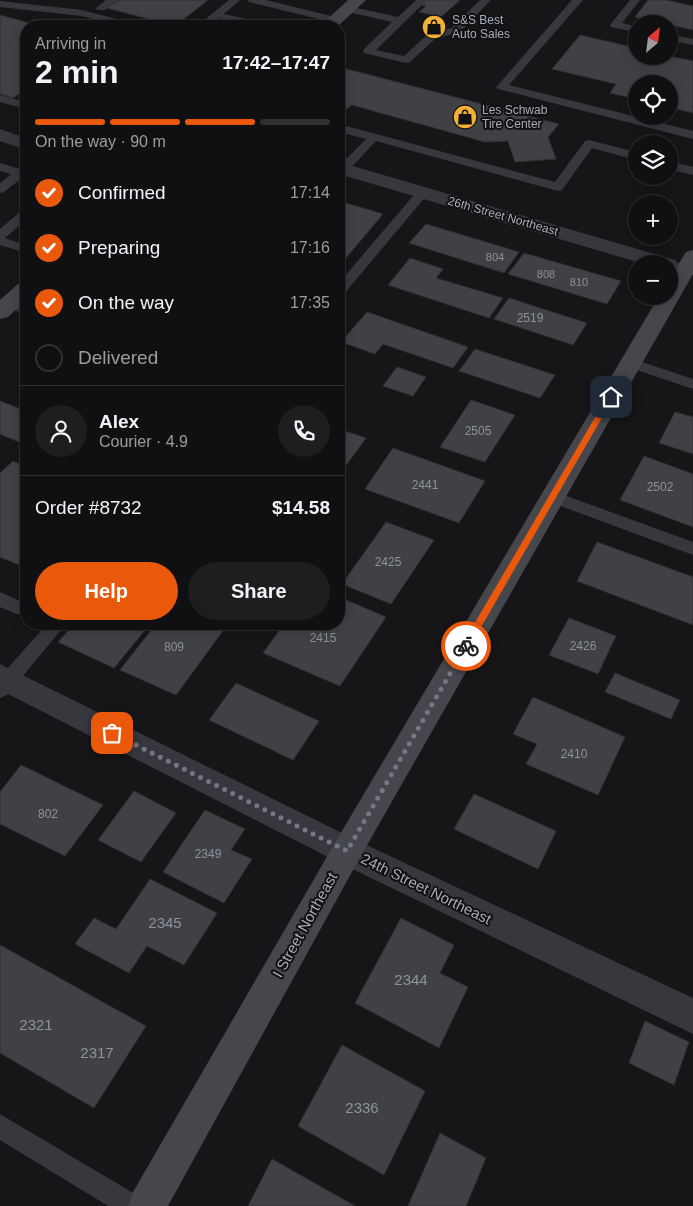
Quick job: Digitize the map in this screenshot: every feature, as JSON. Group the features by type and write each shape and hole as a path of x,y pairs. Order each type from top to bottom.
{"street":[{"path":"334,20 353,4"},
{"path":"0,136 20,142"},
{"name":"26th Street Northeast","path":"345,170 682,265"},
{"name":"I Street Northeast","path":"147,1206 347,851 630,364 682,265"},
{"path":"12,309 20,298"},
{"name":"24th Street Northeast","path":"3,682 347,851 693,1016"}],"lane":[{"path":"101,8 113,0"},
{"path":"210,20 235,0"},
{"path":"253,0 321,20"},
{"path":"422,0 368,51 406,60 433,35 455,31 486,0"},
{"path":"578,0 502,87 693,135"},
{"path":"628,27 616,25 635,0"},
{"path":"0,4 82,13 108,20"},
{"path":"353,4 400,21"},
{"path":"217,15 239,20"},
{"path":"678,39 693,42"},
{"path":"0,98 20,104"},
{"path":"345,130 558,187 589,144 628,154"},
{"path":"345,165 374,137"},
{"path":"0,167 20,173"},
{"path":"678,167 693,171"},
{"path":"0,189 20,176"},
{"path":"345,285 423,192"},
{"path":"0,236 20,219"},
{"path":"0,241 20,247"},
{"path":"630,364 693,384"},
{"path":"553,497 693,548"},
{"path":"0,599 20,607"},
{"path":"3,682 51,630"},
{"path":"0,1126 131,1206"}],"building":[{"path":"119,0 208,0 183,20 152,20 107,8"},
{"path":"426,0 460,0 441,17 419,12 426,6 420,5"},
{"path":"648,0 666,0 693,6 693,30 678,27 678,15 637,15"},
{"path":"0,15 20,21 20,93 13,98 0,94"},
{"path":"580,35 628,46 628,65 678,65 678,58 693,61 693,113 678,109 678,75 628,75 628,97 610,93 616,84 552,69"},
{"name":"Les Schwab Tire Center","path":"345,69 559,124 548,137 556,159 515,162 508,141 485,142 352,105 345,110"},
{"path":"345,203 383,214 346,258"},
{"path":"426,224 519,252 504,273 409,243"},
{"path":"524,253 621,281 607,304 508,274"},
{"path":"410,258 443,269 436,278 503,298 489,318 388,285"},
{"path":"509,298 587,323 573,345 494,319"},
{"path":"367,312 468,347 453,368 383,344 375,354 345,343 345,337"},
{"path":"475,349 555,375 540,398 459,371"},
{"path":"397,367 426,377 413,396 383,386"},
{"path":"471,400 515,415 485,462 440,447"},
{"path":"0,401 20,409 20,442 0,434"},
{"path":"675,412 693,417 693,454 659,443"},
{"path":"345,431 366,438 345,467"},
{"path":"393,448 485,481 459,523 365,489"},
{"path":"644,456 693,474 693,527 620,500"},
{"path":"13,461 20,464 20,565 0,557 0,473"},
{"path":"386,522 434,540 391,604 345,585 345,580"},
{"path":"597,542 693,577 693,625 577,581"},
{"path":"345,600 386,617 340,686 263,653 280,630 345,630"},
{"path":"569,618 616,636 598,674 549,655"},
{"path":"69,630 145,630 114,668 58,642"},
{"path":"151,630 224,630 176,695 120,670"},
{"path":"615,673 680,700 671,719 605,692"},
{"path":"236,683 319,721 293,760 209,720"},
{"path":"533,697 625,737 598,795 526,764 537,744 513,734"},
{"path":"21,765 103,805 65,856 0,824 0,792"},
{"path":"134,791 176,813 141,862 98,840"},
{"path":"474,794 556,831 538,869 454,829"},
{"path":"205,810 245,829 231,850 252,859 224,903 163,872"},
{"path":"150,879 217,913 184,965 147,946 129,973 75,944 94,918 116,929"},
{"path":"401,918 454,945 440,973 468,987 439,1048 355,1003"},
{"path":"0,945 146,1026 94,1108 0,1053"},
{"path":"645,1021 689,1042 674,1085 629,1063"},
{"path":"342,1045 425,1091 384,1175 298,1126"},
{"path":"440,1133 486,1158 466,1206 408,1206"},
{"path":"272,1159 355,1206 248,1206"}],"way so far":[{"path":"112,733 347,851 466,646"}],"place":[{"name":"S&S Best Auto Sales","path":"434,27"},
{"name":"Les Schwab Tire Center","path":"465,117"}],"route":[{"path":"466,646 611,397"}]}
